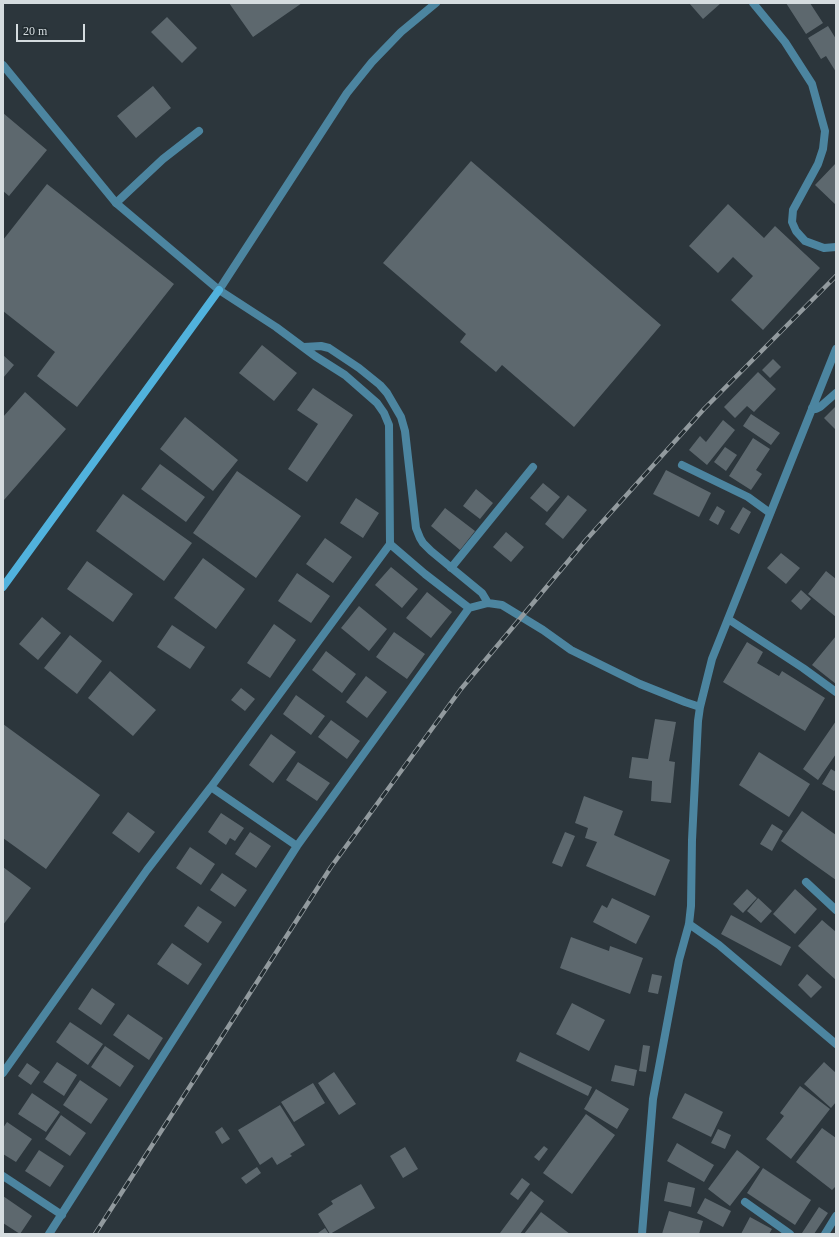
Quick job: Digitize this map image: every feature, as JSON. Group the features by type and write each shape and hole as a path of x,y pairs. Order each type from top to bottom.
{"street":[{"path":"4,582 219,290 347,93 372,62 401,32 436,3"},
{"path":"753,3 785,42 812,84 825,131 823,149 818,164 793,210 792,222 796,231 805,241 824,248 836,247"},
{"path":"3,65 116,203 219,290 276,327 345,375 364,390 377,403 384,413 389,425 390,544 211,787 147,870 3,1073"},
{"path":"116,203 163,159 200,131"},
{"path":"304,347 321,346 329,348 374,380 387,393 401,417 405,431 416,528 423,543 482,593 488,603"},
{"path":"642,1234 653,1099 680,960 689,924 691,906 692,840 700,707 712,659 836,349"},
{"path":"812,408 816,409 820,407 836,393"},
{"path":"682,465 748,497 770,513"},
{"path":"451,568 533,467"},
{"path":"390,544 425,574 469,608"},
{"path":"49,1234 297,846 469,608 488,603 502,605 543,630 571,650 600,665 646,686 700,707"},
{"path":"728,619 803,668 836,692"},
{"path":"211,787 297,846"},
{"path":"806,882 836,910"},
{"path":"689,924 719,945 836,1043"},
{"path":"3,1176 62,1215"},
{"path":"745,1202 790,1234"},
{"path":"825,1234 836,1216"}],"building":[{"path":"229,3 302,3 253,37"},
{"path":"689,3 721,3 703,19"},
{"path":"786,3 810,3 823,23 806,34"},
{"path":"167,17 197,48 182,63 151,32"},
{"path":"828,26 836,39 836,72 826,56 821,59 808,38"},
{"path":"153,86 171,108 136,138 117,116"},
{"path":"3,113 47,150 9,196 3,191"},
{"path":"471,161 661,325 574,427 502,365 496,372 460,342 466,334 383,263"},
{"path":"836,163 836,205 815,185"},
{"path":"47,184 174,284 77,407 37,376 55,352 3,311 3,240"},
{"path":"728,204 764,238 775,226 820,268 763,330 731,300 753,276 733,257 718,273 689,246"},
{"path":"262,345 297,373 274,401 239,373"},
{"path":"3,355 14,365 3,378"},
{"path":"773,359 781,367 770,378 762,370"},
{"path":"758,372 776,389 754,412 747,406 735,418 724,407"},
{"path":"313,388 353,415 307,482 288,469 318,424 297,410"},
{"path":"25,392 66,429 4,500 3,417"},
{"path":"836,406 836,430 824,418"},
{"path":"751,414 780,433 771,445 743,426"},
{"path":"185,417 238,460 213,491 160,449"},
{"path":"723,420 735,430 707,465 689,450 700,436 706,442"},
{"path":"753,438 770,449 756,470 762,474 751,490 729,476"},
{"path":"725,447 737,455 726,471 714,462"},
{"path":"160,464 205,497 186,522 141,489"},
{"path":"666,470 711,493 699,517 653,494"},
{"path":"237,471 301,516 256,578 193,533"},
{"path":"543,483 560,497 547,512 530,498"},
{"path":"476,489 493,503 480,519 463,506"},
{"path":"123,494 192,543 164,581 96,531"},
{"path":"568,495 587,510 563,539 545,524"},
{"path":"356,498 379,513 363,538 340,523"},
{"path":"717,506 725,511 718,525 709,520"},
{"path":"743,507 751,512 739,534 730,529"},
{"path":"445,508 475,531 460,550 431,526"},
{"path":"506,532 524,547 511,562 493,547"},
{"path":"325,538 352,557 333,583 306,564"},
{"path":"781,553 800,568 786,584 767,568"},
{"path":"203,558 245,589 216,629 174,598"},
{"path":"87,561 133,594 113,622 67,589"},
{"path":"391,567 418,589 402,608 375,585"},
{"path":"826,571 836,579 836,617 808,594"},
{"path":"297,573 330,596 311,623 278,601"},
{"path":"801,590 811,599 801,610 791,601"},
{"path":"427,592 452,612 431,638 406,618"},
{"path":"359,606 387,629 369,651 341,628"},
{"path":"42,617 61,633 38,660 19,644"},
{"path":"274,624 296,640 270,678 247,663"},
{"path":"172,625 205,647 190,669 157,647"},
{"path":"394,632 425,654 407,679 376,657"},
{"path":"70,635 102,661 77,694 44,668"},
{"path":"836,636 836,684 812,665"},
{"path":"747,642 763,652 757,663 779,676 782,671 825,698 805,731 723,682"},
{"path":"326,651 356,674 342,693 312,670"},
{"path":"110,671 156,710 133,736 88,698"},
{"path":"366,676 387,692 367,718 346,702"},
{"path":"241,688 255,699 245,711 231,700"},
{"path":"296,695 325,716 311,735 283,714"},
{"path":"655,719 676,722 669,761 675,762 671,803 651,801 652,781 629,778 632,757 648,759"},
{"path":"331,720 360,741 347,759 318,737"},
{"path":"836,721 836,754 818,780 803,769"},
{"path":"3,724 100,795 46,869 3,838"},
{"path":"271,734 296,752 273,783 249,765"},
{"path":"759,752 810,784 789,817 739,785"},
{"path":"298,762 330,783 317,801 286,780"},
{"path":"831,769 836,772 836,789 834,791 822,784"},
{"path":"584,796 623,811 614,835 670,860 655,896 586,866 597,842 585,838 588,828 575,823"},
{"path":"802,811 836,835 836,880 781,841"},
{"path":"128,812 155,832 139,853 112,833"},
{"path":"221,813 244,828 235,841 230,838 226,845 208,832"},
{"path":"772,824 783,831 772,851 760,844"},
{"path":"250,832 271,846 256,868 235,854"},
{"path":"565,832 575,836 562,867 552,863"},
{"path":"190,847 215,864 201,885 176,868"},
{"path":"3,867 31,888 3,925"},
{"path":"222,873 247,890 235,907 210,890"},
{"path":"747,889 757,898 743,913 733,904"},
{"path":"795,889 817,909 795,934 773,914"},
{"path":"612,898 650,916 636,944 593,922 602,905 607,908"},
{"path":"758,898 772,911 761,923 747,911"},
{"path":"198,906 222,922 208,943 184,926"},
{"path":"731,915 791,947 781,966 721,934"},
{"path":"822,920 836,932 836,980 798,946"},
{"path":"571,937 609,951 610,946 643,958 630,994 560,968"},
{"path":"172,943 202,964 188,985 157,964"},
{"path":"652,974 662,976 658,994 648,992"},
{"path":"807,974 822,987 811,998 798,985"},
{"path":"92,988 115,1004 101,1025 78,1009"},
{"path":"572,1003 605,1020 589,1051 556,1034"},
{"path":"128,1014 163,1038 149,1060 113,1035"},
{"path":"70,1022 103,1044 88,1065 56,1042"},
{"path":"643,1045 650,1046 646,1072 639,1071"},
{"path":"105,1046 134,1066 120,1087 91,1067"},
{"path":"520,1052 592,1087 588,1096 516,1061"},
{"path":"57,1062 77,1075 64,1096 43,1082"},
{"path":"824,1062 836,1073 836,1102 831,1108 804,1084"},
{"path":"27,1063 40,1072 31,1085 18,1076"},
{"path":"615,1065 637,1070 634,1086 611,1081"},
{"path":"334,1072 356,1104 339,1115 318,1083"},
{"path":"80,1080 108,1099 91,1124 63,1105"},
{"path":"313,1083 325,1103 294,1122 281,1102"},
{"path":"800,1086 830,1109 791,1159 766,1139 784,1116 780,1113"},
{"path":"596,1089 629,1109 617,1129 584,1109"},
{"path":"32,1093 60,1112 46,1132 18,1114"},
{"path":"685,1093 723,1112 711,1137 672,1118"},
{"path":"280,1105 305,1145 290,1154 292,1156 277,1165 272,1157 260,1165 238,1130"},
{"path":"586,1114 615,1135 572,1194 543,1173"},
{"path":"61,1115 86,1133 70,1156 45,1139"},
{"path":"7,1122 32,1139 16,1162 3,1154 3,1128"},
{"path":"222,1127 230,1139 222,1144 215,1132"},
{"path":"822,1128 836,1138 836,1186 832,1190 796,1162"},
{"path":"718,1129 731,1135 725,1149 711,1143"},
{"path":"677,1143 714,1165 704,1182 667,1161"},
{"path":"544,1146 548,1149 539,1161 534,1157"},
{"path":"405,1147 418,1169 403,1178 390,1156"},
{"path":"39,1150 64,1166 50,1187 25,1171"},
{"path":"737,1150 760,1167 730,1206 708,1189"},
{"path":"257,1167 261,1173 246,1184 241,1178"},
{"path":"763,1168 811,1200 795,1225 747,1193"},
{"path":"522,1178 530,1184 518,1200 510,1194"},
{"path":"668,1182 695,1188 691,1207 664,1201"},
{"path":"361,1184 375,1208 330,1234 318,1214 333,1204 331,1201"},
{"path":"531,1191 544,1201 520,1234 501,1234 500,1233"},
{"path":"3,1196 32,1216 20,1234 3,1223"},
{"path":"705,1198 731,1211 723,1227 697,1213"},
{"path":"819,1207 828,1213 814,1234 803,1234 802,1233"},
{"path":"669,1211 703,1221 699,1234 662,1234"},
{"path":"541,1212 570,1234 524,1234"},
{"path":"750,1217 772,1229 769,1234 741,1234"},
{"path":"325,1228 329,1234 318,1234 318,1233"}],"railway":[{"path":"95,1234 331,867 461,689 586,540 704,409 836,276"}]}
